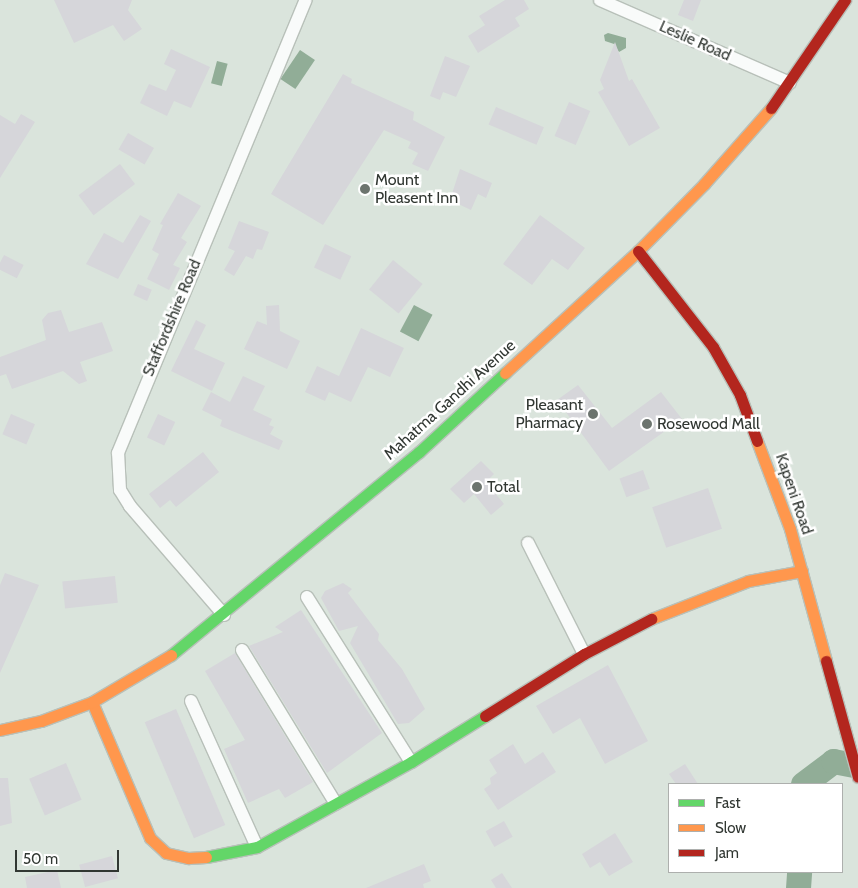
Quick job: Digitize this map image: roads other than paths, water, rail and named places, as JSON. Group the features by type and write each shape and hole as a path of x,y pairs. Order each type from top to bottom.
{"main road":[{"name":"Mahatma Gandhi Avenue","path":"0,730 41,721 92,702 157,666 224,614 459,417 638,250 753,131 790,83 845,0"},
{"name":"Kapeni Road","path":"638,250 713,347 740,395 759,442 802,571 851,760 858,777"},
{"path":"92,702 150,838 166,852 188,858 216,856 257,847 336,804 411,762 584,654 666,611 708,594 748,582 802,571"}],"street":[{"name":"Staffordshire Road","path":"224,614 130,506 120,490 118,453 306,0"},
{"name":"Leslie Road","path":"600,0 790,83"},
{"path":"528,543 584,654"},
{"path":"307,597 411,762"},
{"path":"242,650 336,804"},
{"path":"191,701 257,847"}],"waterway":[{"path":"804,783 833,761 858,766"},
{"path":"798,888 799,873"}],"place":[{"name":"Mount Pleasent Inn","path":"365,189"},
{"name":"Pleasant Pharmacy","path":"593,414"},
{"name":"Rosewood Mall","path":"647,424"},
{"name":"Total","path":"477,487"}]}
